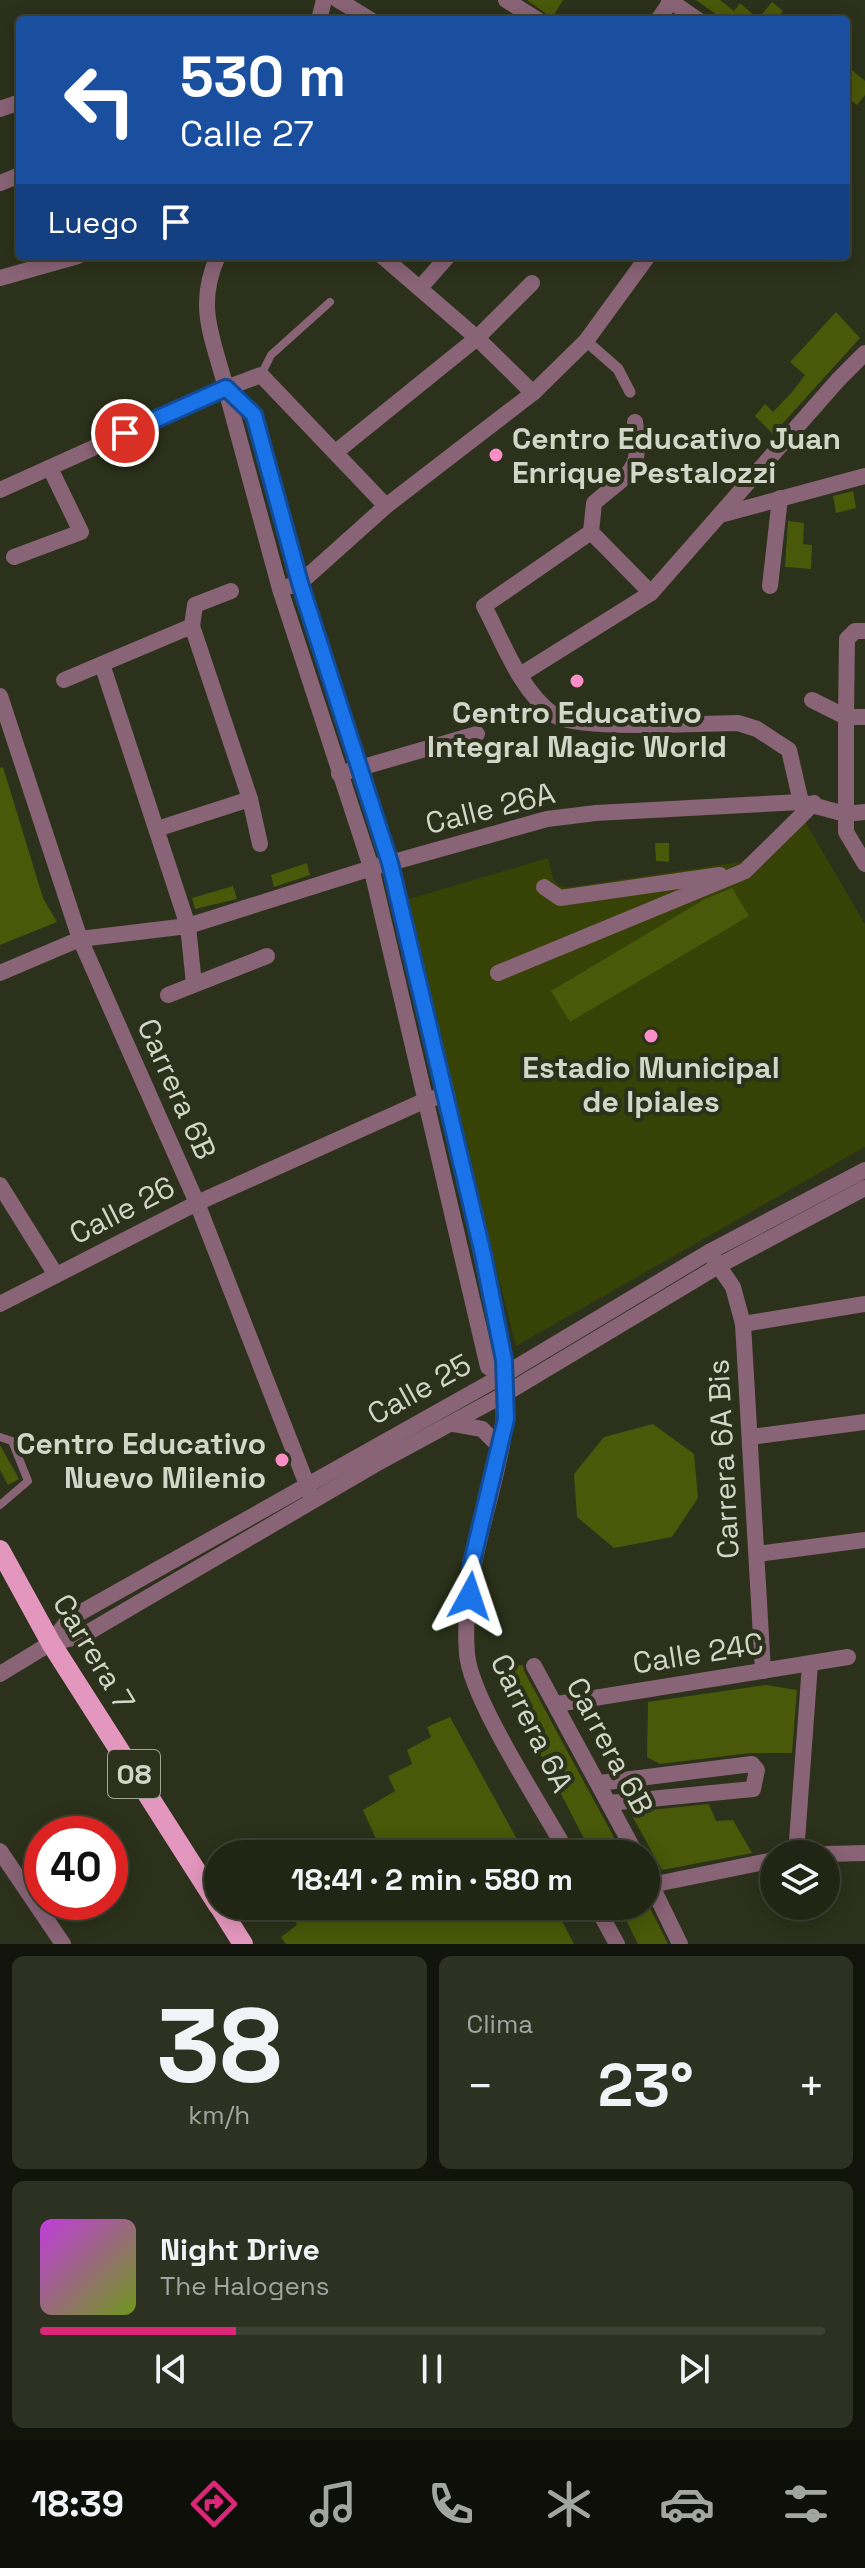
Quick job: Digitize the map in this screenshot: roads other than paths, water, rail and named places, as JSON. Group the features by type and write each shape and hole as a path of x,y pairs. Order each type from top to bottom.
{"main road":[{"name":"Carrera 7","path":"0,1550 51,1643 204,1884"},
{"name":"Carrera 7","path":"227,1920 243,1944"}],"street":[{"path":"338,0 364,16"},
{"path":"506,0 532,16"},
{"path":"670,0 692,16"},
{"path":"0,278 64,260"},
{"path":"216,260 208,278 204,308 226,388"},
{"path":"387,260 477,338 533,393"},
{"path":"420,288 444,260"},
{"path":"280,589 300,583 386,506 533,393 586,341 645,260"},
{"path":"337,451 477,338 532,283"},
{"path":"586,341 618,369 630,392"},
{"path":"520,675 651,593 865,353"},
{"path":"0,490 261,375 337,451 386,506"},
{"name":"Carrera 6A","path":"226,388 254,415 300,583 390,863 447,1095 504,1360 501,1448 472,1562 467,1655 492,1718 560,1840"},
{"name":"Carrera 6A","path":"226,388 280,589 371,867 488,1367 502,1376"},
{"path":"498,973 745,871 808,802 789,750 757,729 738,723 569,723 540,704 520,675 484,606 591,532 594,503 637,464 640,451 635,422"},
{"path":"14,557 81,532 50,468"},
{"path":"718,515 865,476"},
{"path":"770,586 780,498"},
{"path":"591,532 651,593"},
{"path":"231,591 195,605 192,626 250,799 260,844"},
{"path":"64,680 192,626"},
{"path":"865,631 855,631 847,639 845,814 846,832 865,864"},
{"path":"102,664 188,926 194,984"},
{"name":"Carrera 6B","path":"0,696 80,939 197,1203 305,1484 314,1500"},
{"path":"812,700 846,717 865,717"},
{"path":"339,774 477,734"},
{"path":"157,829 250,799"},
{"name":"Calle 26A","path":"0,973 80,939 188,926 371,867 547,819 808,802 845,814 865,812"},
{"path":"544,887 560,898 745,871"},
{"path":"168,995 267,956"},
{"name":"Calle 26","path":"0,1304 197,1203 426,1100 447,1095"},
{"name":"Calle 25","path":"51,1643 69,1619 305,1484 715,1258 865,1170"},
{"path":"0,1185 56,1275"},
{"name":"Calle 25","path":"0,1674 51,1643 82,1636 314,1500 454,1424 715,1258 865,1188"},
{"name":"Carrera 6A Bis","path":"715,1258 733,1287 743,1324 763,1671"},
{"path":"743,1324 865,1304"},
{"path":"751,1437 865,1422"},
{"path":"454,1424 482,1429 501,1448"},
{"path":"757,1554 865,1540"},
{"name":"Calle 24C","path":"557,1704 848,1657"},
{"path":"797,1840 810,1664"},
{"name":"Carrera 6B","path":"534,1666 629,1840"},
{"path":"599,1783 752,1764 757,1770 753,1789 609,1803"},
{"path":"0,1851 63,1944"},
{"path":"840,1854 865,1853"},
{"path":"660,1878 760,1862"},
{"path":"660,1903 680,1944"},
{"path":"604,1920 617,1944"}],"lane":[{"path":"261,375 271,355 330,302"},
{"path":"0,1437 12,1441 28,1481 0,1505"}],"place":[{"name":"Centro Educativo Juan Enrique Pestalozzi","path":"496,455"},
{"name":"Centro Educativo Integral Magic World","path":"577,681"},
{"name":"Estadio Municipal de Ipiales","path":"651,1036"},
{"name":"Centro Educativo Nuevo Milenio","path":"282,1460"}]}
